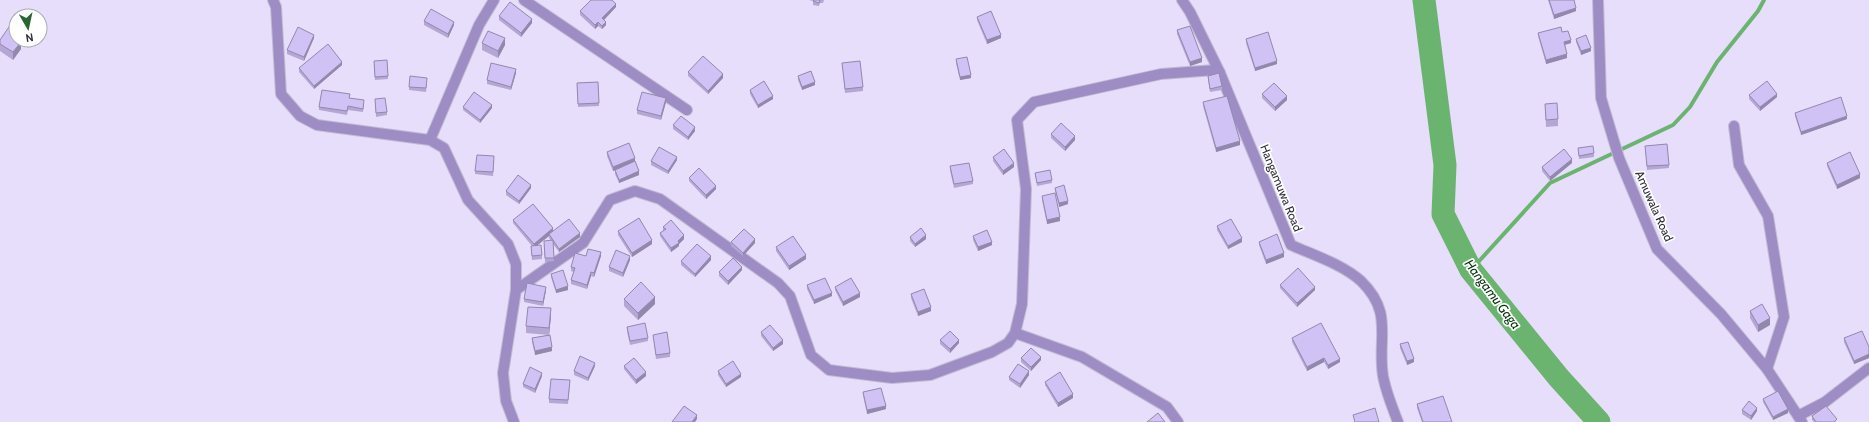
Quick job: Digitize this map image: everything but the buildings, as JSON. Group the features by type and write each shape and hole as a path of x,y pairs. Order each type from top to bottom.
{"street":[{"path":"273,0 276,6 281,94 300,116 316,125 430,140 444,148 468,200 508,244 516,264 516,290 503,373 506,401 514,422"},
{"path":"430,140 479,25 494,0"},
{"path":"524,0 687,110"},
{"name":"Hangamuwa Road","path":"1182,0 1190,12 1220,73 1291,245 1340,267 1361,281 1376,301 1383,321 1383,374 1388,396 1398,422"},
{"name":"Amuwala Road","path":"1598,0 1601,98 1619,158 1657,249 1721,314 1766,369 1800,419"},
{"path":"516,290 583,243 610,200 634,191 660,199 778,284 790,296 812,355 829,370 892,378 930,374 992,352 1008,343 1015,333 1022,304 1026,189 1017,120 1034,102 1161,74 1215,70 1220,73"},
{"path":"1734,126 1739,165 1768,216 1784,317 1766,369"},
{"path":"1015,333 1082,357 1167,407 1178,422"},
{"path":"1800,419 1869,368"}],"waterway":[{"name":"Hangamu Gaga","path":"1424,0 1445,165 1443,214 1471,270 1559,378 1599,422"},
{"path":"1471,270 1550,183 1673,125 1690,107 1717,62 1758,11 1764,0"}]}
